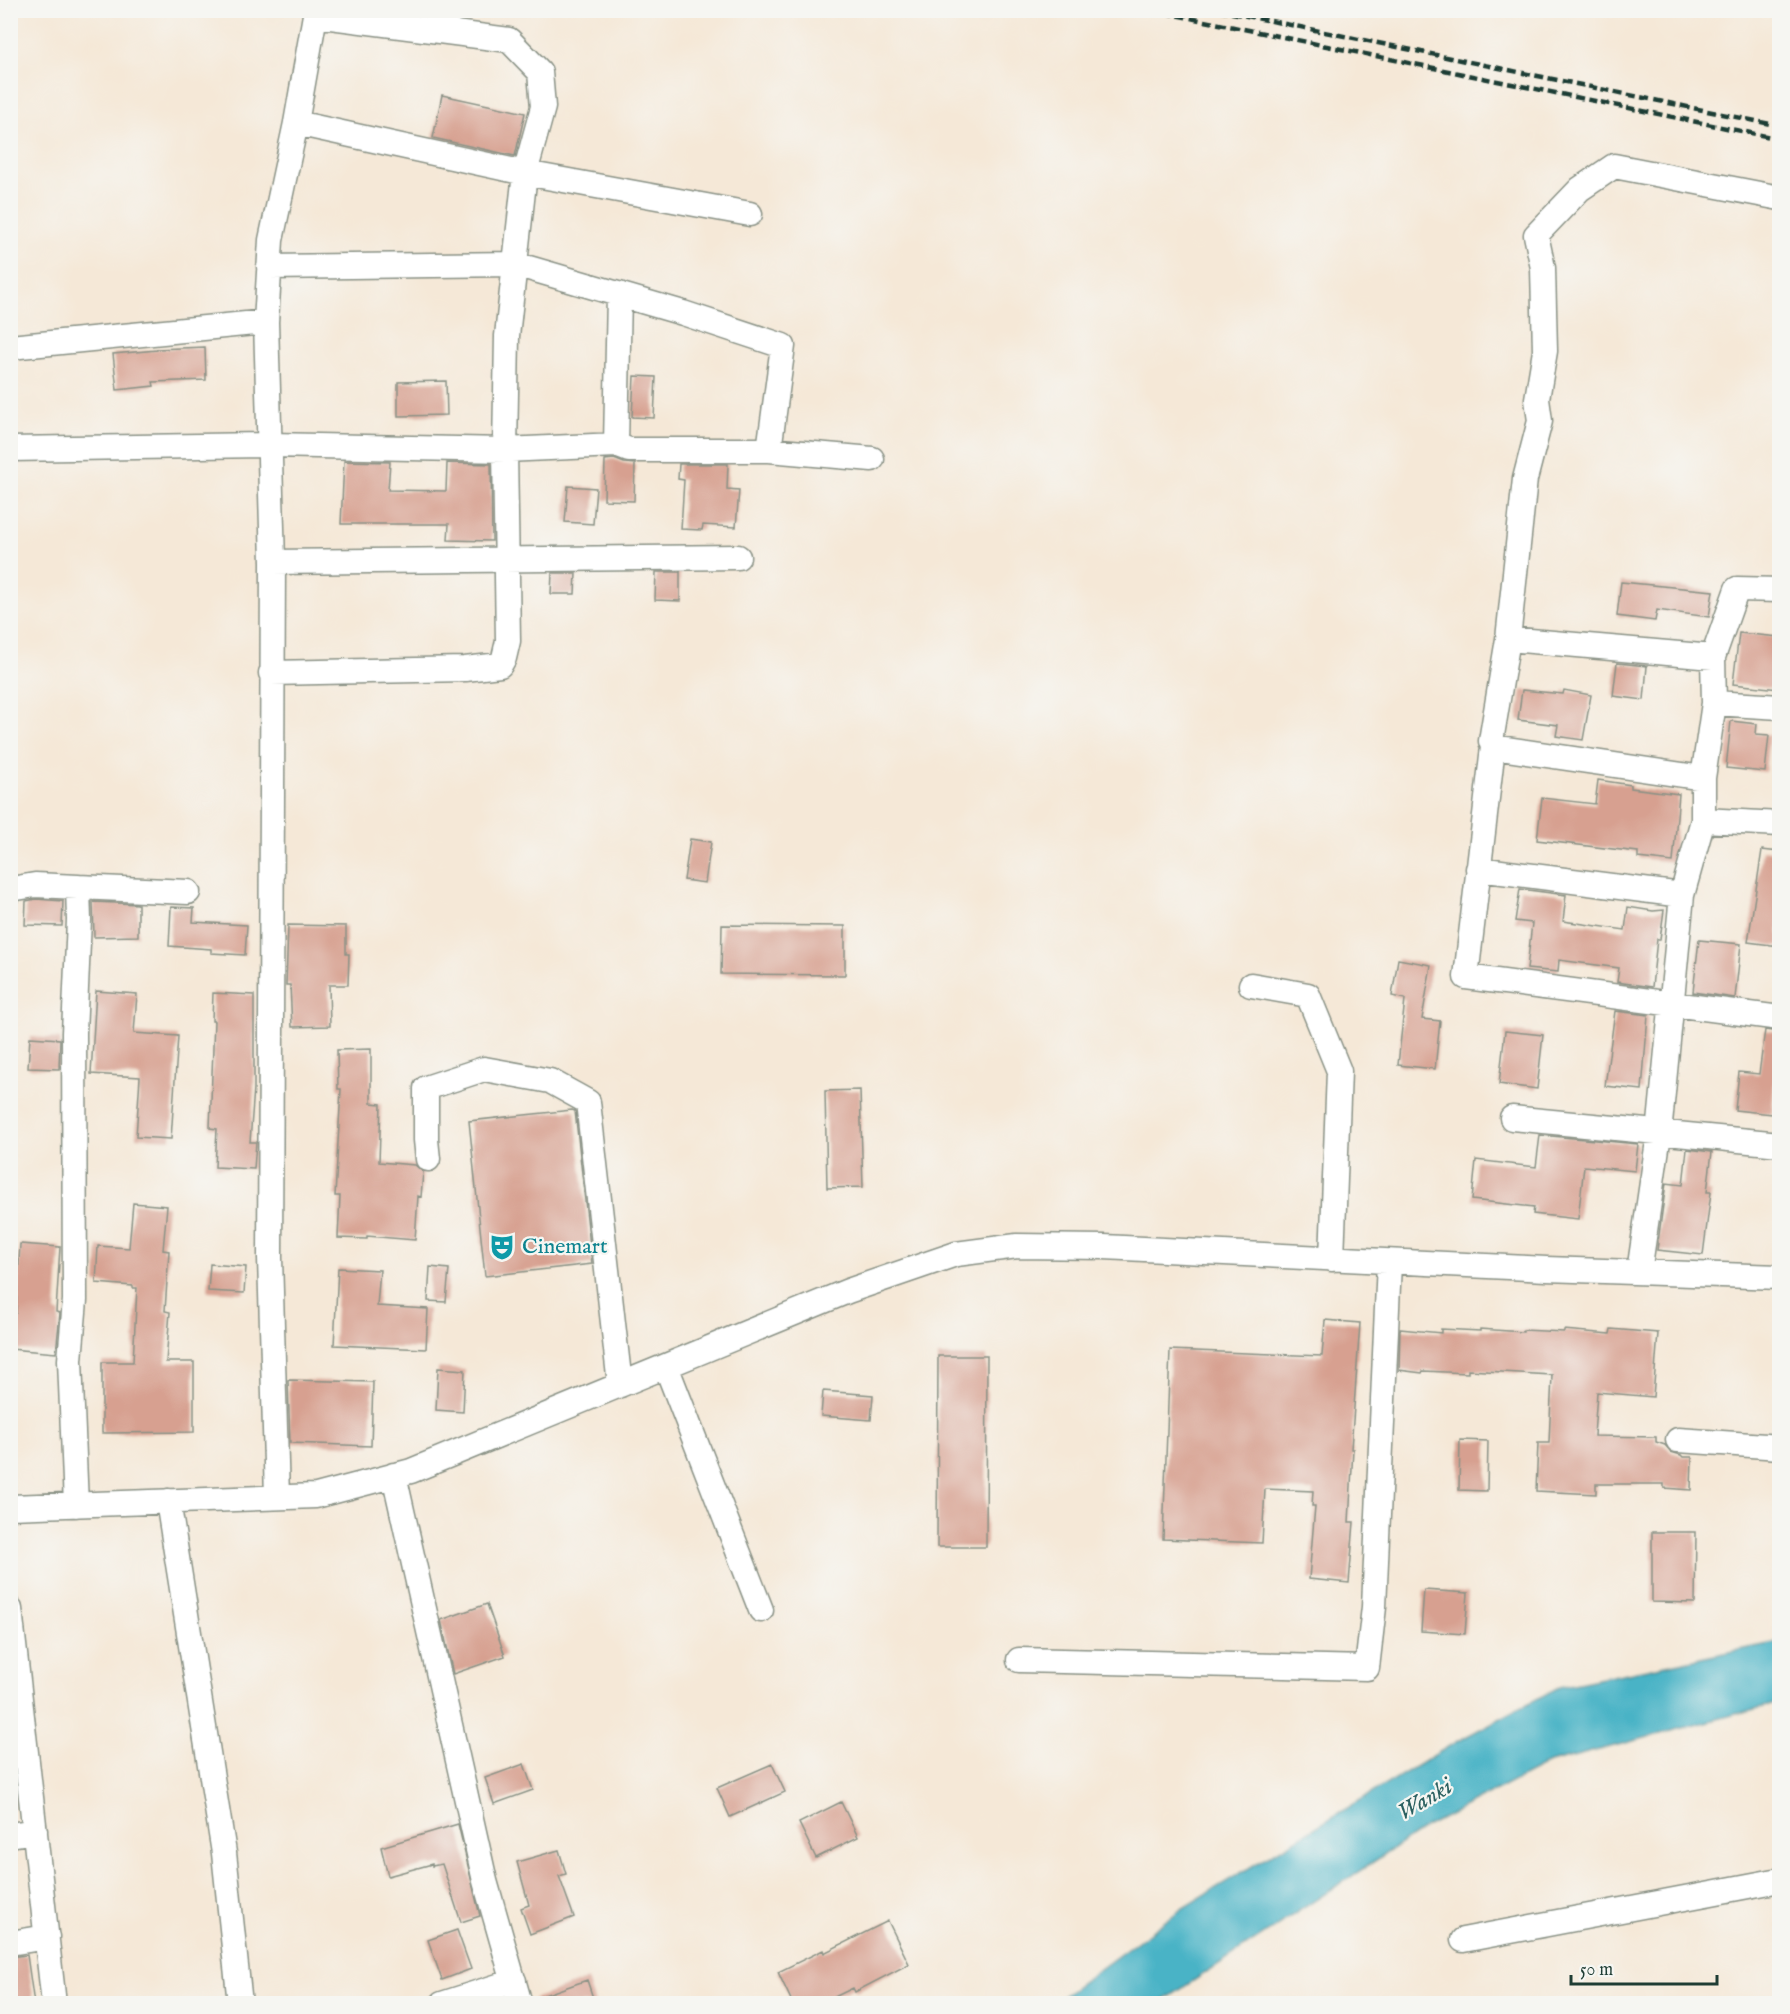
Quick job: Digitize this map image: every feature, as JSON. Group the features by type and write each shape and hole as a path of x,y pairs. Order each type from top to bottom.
{"street":[{"path":"271,673 465,669 500,664 504,658 508,640 505,450 507,336 525,173 543,107 540,72 509,40 315,15 296,123 271,240 266,322 273,562 271,673 270,1258 278,1497"},
{"path":"296,123 525,173 750,214"},
{"path":"1779,198 1614,166 1580,189 1536,235 1544,268 1545,351 1537,399 1540,421 1525,479 1508,639 1491,741 1493,747 1466,978 1779,1018"},
{"path":"269,267 514,264 683,313 783,346 769,450"},
{"path":"616,445 619,294"},
{"path":"10,347 266,322"},
{"path":"10,449 271,445 505,450 616,445 629,450 769,450 872,459"},
{"path":"273,562 738,557"},
{"path":"1639,1272 1659,1134 1682,895 1703,820 1703,778 1714,704 1713,657 1737,590 1779,590"},
{"path":"1508,639 1713,657"},
{"path":"1714,704 1779,707"},
{"path":"1493,747 1703,778"},
{"path":"1703,820 1779,824"},
{"path":"1478,869 1682,895"},
{"path":"17,888 35,885 188,892"},
{"path":"76,1505 70,1360 75,1300 74,1033 79,920 78,887"},
{"path":"1251,985 1308,995 1339,1071 1332,1259"},
{"path":"428,1159 426,1088 484,1069 550,1081 588,1102 620,1385"},
{"path":"1512,1118 1779,1144"},
{"path":"10,1507 316,1496 411,1471 848,1292 956,1254 1017,1246 1104,1247 1389,1262 1779,1276"},
{"path":"1018,1660 1366,1668 1374,1607 1389,1262"},
{"path":"666,1366 761,1610"},
{"path":"1678,1440 1779,1447"},
{"path":"394,1475 485,1881 517,1992 442,2004"},
{"path":"168,1502 224,1853 240,2004"},
{"path":"10,1609 17,1734 35,1831 54,2004"},
{"path":"10,1835 35,1831"},
{"path":"1464,1940 1779,1880"},
{"path":"10,1943 47,1937"}],"water":[{"name":"Wanki","path":"1779,1642 1779,1703 1549,1763 1426,1827 1160,2003 1054,2003 1183,1908 1456,1742 1559,1687"}],"building":[{"path":"442,95 525,113 515,156 433,138"},
{"path":"205,347 206,380 153,382 154,386 117,390 113,354"},
{"path":"634,376 656,377 654,418 632,417"},
{"path":"446,381 447,415 398,416 398,382"},
{"path":"614,459 635,464 634,501 604,500 605,460"},
{"path":"344,461 390,462 388,490 446,491 447,463 491,464 492,541 448,540 449,524 341,524"},
{"path":"679,464 728,464 727,489 739,490 736,527 703,525 702,530 681,529 684,480 678,479"},
{"path":"568,486 596,488 593,524 565,522"},
{"path":"656,572 680,572 680,601 655,600"},
{"path":"552,573 576,573 575,594 551,594"},
{"path":"1621,582 1713,591 1709,617 1657,610 1655,621 1617,616"},
{"path":"1739,633 1779,637 1779,689 1733,684"},
{"path":"1617,663 1647,666 1644,700 1613,696"},
{"path":"1522,690 1563,694 1564,690 1591,695 1583,740 1556,736 1558,725 1518,720"},
{"path":"1731,721 1757,724 1756,734 1769,735 1765,772 1726,768"},
{"path":"1598,780 1631,785 1631,788 1679,794 1673,862 1638,858 1638,852 1537,840 1542,798 1595,804"},
{"path":"690,839 711,842 705,883 684,880"},
{"path":"1762,850 1779,852 1779,946 1748,942"},
{"path":"1520,889 1566,895 1563,921 1625,930 1628,907 1653,911 1664,910 1660,939 1657,939 1652,987 1617,982 1619,968 1559,960 1558,972 1527,969 1532,923 1515,921"},
{"path":"36,899 63,901 62,926 25,925 26,901"},
{"path":"93,902 138,904 138,936 94,937"},
{"path":"171,907 194,908 193,922 247,925 245,955 211,953 211,949 169,946"},
{"path":"288,925 346,926 346,954 349,954 348,985 329,985 330,1026 292,1027 290,985 286,985"},
{"path":"722,925 845,926 845,975 721,974"},
{"path":"1699,940 1741,944 1735,998 1693,992"},
{"path":"1398,959 1431,965 1422,1019 1440,1021 1435,1069 1398,1065 1405,999 1392,996"},
{"path":"96,991 137,994 134,1033 178,1036 171,1139 136,1137 140,1077 91,1074"},
{"path":"213,993 254,995 254,1088 250,1142 256,1142 254,1169 215,1167 217,1129 210,1128"},
{"path":"1615,1011 1648,1015 1642,1090 1605,1086"},
{"path":"1765,1030 1779,1032 1779,1075 1775,1075 1772,1114 1735,1110 1739,1072 1759,1074"},
{"path":"1505,1031 1543,1035 1537,1089 1499,1084"},
{"path":"30,1037 60,1039 59,1069 28,1068"},
{"path":"371,1049 371,1103 381,1104 379,1162 415,1165 423,1172 421,1197 418,1196 415,1240 367,1236 367,1239 338,1238 340,1196 335,1196 341,1089 338,1089 337,1050"},
{"path":"860,1090 863,1187 827,1188 825,1091"},
{"path":"575,1111 592,1264 485,1276 469,1121"},
{"path":"1540,1135 1638,1144 1635,1171 1584,1166 1578,1219 1533,1214 1534,1207 1472,1200 1476,1160 1536,1167"},
{"path":"1687,1149 1712,1152 1707,1192 1711,1192 1703,1255 1657,1250 1666,1183 1683,1185"},
{"path":"133,1203 167,1206 163,1250 169,1251 165,1311 170,1312 166,1362 194,1362 194,1432 102,1433 102,1362 133,1362 137,1288 96,1283 98,1246 129,1248"},
{"path":"20,1244 60,1247 56,1312 60,1313 56,1353 10,1349 10,1313 16,1313"},
{"path":"210,1264 246,1267 244,1293 208,1291"},
{"path":"430,1267 449,1269 446,1302 428,1301"},
{"path":"338,1268 380,1270 377,1306 428,1309 426,1349 334,1345"},
{"path":"1325,1320 1360,1323 1351,1449 1353,1449 1349,1522 1354,1522 1349,1583 1309,1579 1315,1506 1312,1506 1313,1491 1265,1489 1262,1543 1163,1539 1170,1350 1322,1356"},
{"path":"1400,1329 1441,1333 1441,1329 1480,1331 1480,1329 1523,1332 1523,1330 1564,1332 1564,1330 1610,1334 1611,1329 1658,1333 1653,1397 1597,1392 1594,1436 1656,1437 1656,1442 1665,1445 1671,1452 1683,1457 1692,1457 1691,1490 1664,1488 1664,1484 1596,1484 1596,1494 1536,1491 1538,1443 1549,1443 1552,1375 1468,1370 1468,1373 1423,1371 1422,1373 1399,1370"},
{"path":"938,1356 987,1356 986,1547 937,1547"},
{"path":"438,1368 465,1370 463,1412 436,1410"},
{"path":"288,1380 373,1382 371,1446 290,1443"},
{"path":"823,1391 873,1395 871,1420 821,1416"},
{"path":"1460,1440 1488,1441 1487,1491 1459,1490"},
{"path":"1652,1532 1696,1532 1695,1603 1652,1602"},
{"path":"1424,1590 1468,1593 1465,1634 1421,1631"},
{"path":"487,1604 505,1656 453,1674 441,1620"},
{"path":"524,1764 533,1790 494,1804 485,1778"},
{"path":"772,1764 785,1792 730,1817 717,1788"},
{"path":"841,1802 858,1837 816,1858 799,1823"},
{"path":"458,1824 480,1916 461,1922 442,1864 432,1866 432,1864 388,1876 381,1847"},
{"path":"559,1850 566,1874 559,1876 574,1917 530,1934 521,1908 529,1905 517,1862"},
{"path":"888,1921 909,1964 855,1992 853,1988 820,2004 793,2004 778,1972 823,1950 824,1953"},
{"path":"457,1930 471,1969 442,1980 428,1940"},
{"path":"27,1955 34,2004 10,2004 10,1957"},
{"path":"587,1980 595,2004 534,2004 533,1999"}],"railway":[{"path":"1151,10 1780,139"},
{"path":"1218,10 1780,126"}],"place":[{"name":"Cinemart","path":"502,1247"}]}
